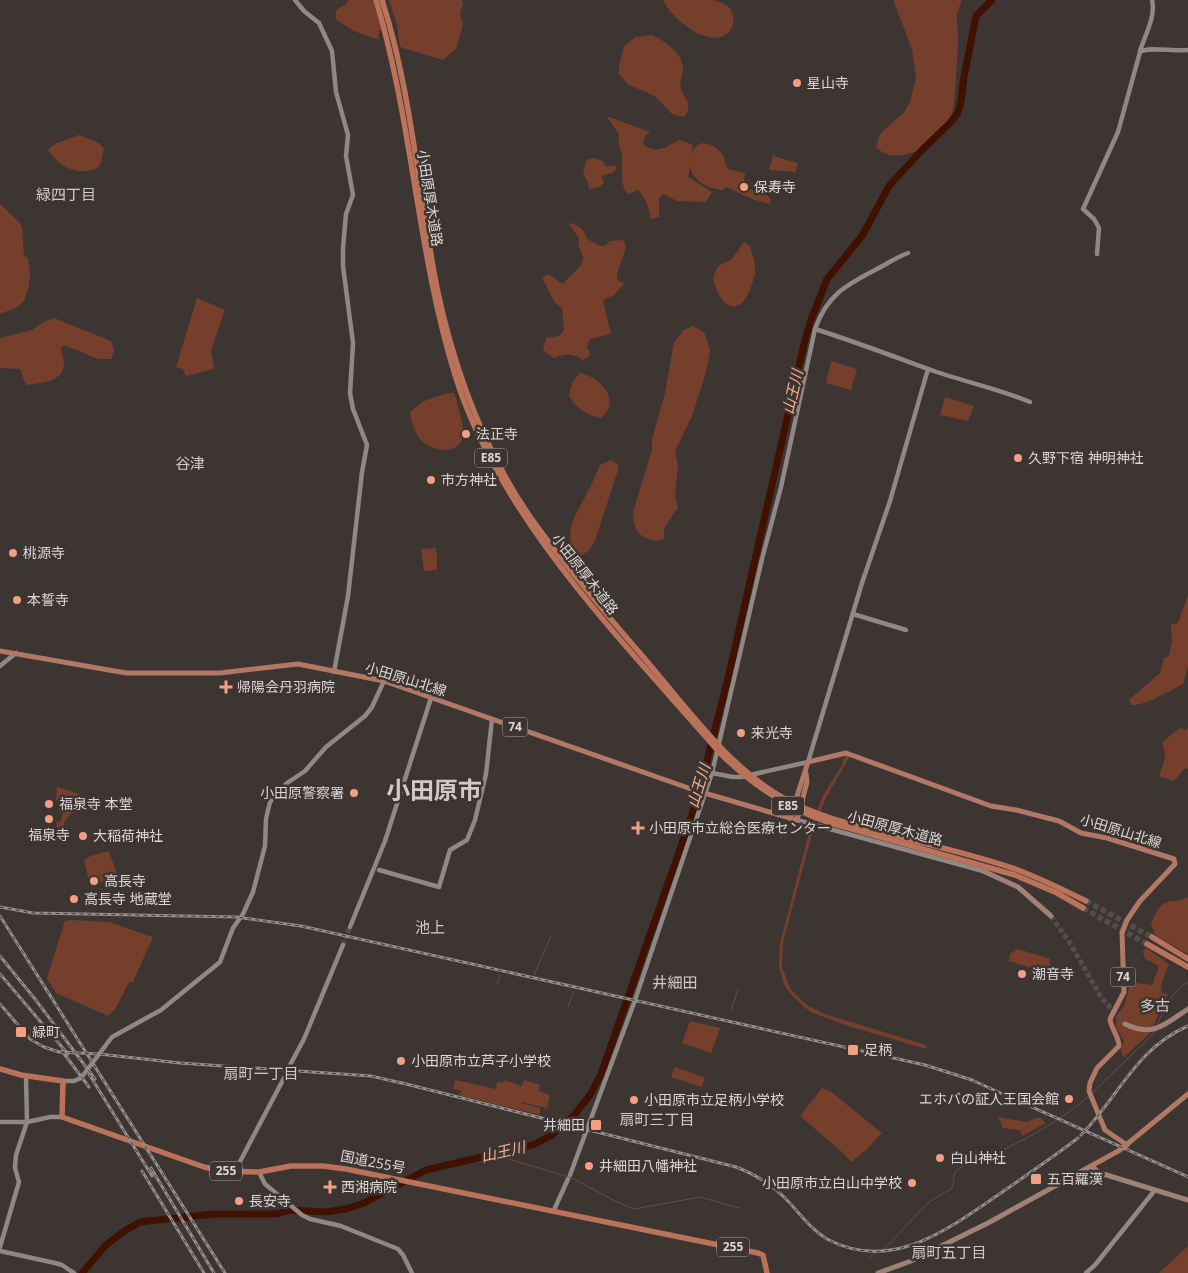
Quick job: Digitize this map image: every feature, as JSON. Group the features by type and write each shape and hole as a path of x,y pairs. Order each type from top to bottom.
{"highway":[{"name":"小田原厚木道路","path":"376,0 392,56 413,158"},
{"name":"小田原厚木道路","path":"382,0 397,55 433,292 456,378 474,424 498,474 530,525 563,570 720,753 751,782 782,803 797,811 827,822 1034,879 1086,900"},
{"name":"小田原厚木道路","path":"1034,879 1083,908"},
{"path":"1152,937 1187,964"},
{"path":"1147,944 1187,964"},
{"path":"0,1069 26,1076 63,1080 62,1117"},
{"name":"国道255号","path":"62,1117 204,1167 222,1171 259,1172 291,1166 322,1166 346,1169 758,1252 763,1255 767,1273"}],"main road":[{"name":"小田原山北線","path":"0,651 126,672 220,673 298,664 384,681 694,790 798,820"},
{"name":"小田原山北線","path":"808,762 846,753 992,806 1059,821 1081,833 1108,838 1174,859 1175,864 1131,913 1124,926 1122,942 1124,992 1110,1019 1118,1046 1097,1068 1090,1083 1090,1097 1105,1130 1127,1145"},
{"path":"798,820 808,762"},
{"path":"790,818 801,781 806,773"},
{"path":"983,871 1018,887 1051,916"},
{"path":"1125,1024 1136,1029 1150,1030 1165,1025 1188,1009"},
{"path":"878,1273 911,1261 957,1239 1092,1166 1127,1145 1188,1094"},
{"path":"1092,1166 1100,1173 1188,1200"}],"street":[{"path":"295,0 304,11 319,23 332,51 336,92 348,134 346,156 353,195 346,214 343,248 343,266 353,343 350,393 353,409 367,445 362,472 348,596 334,672"},
{"path":"1096,254 1099,228 1094,219 1083,209 1118,132 1140,52 1153,15 1152,0"},
{"path":"1140,52 1146,50 1188,50"},
{"path":"554,1210 569,1177 634,1003 712,773 762,559 781,487 815,329 820,314 837,292 849,283 908,253"},
{"path":"815,329 866,345 928,369 1008,393 1030,402"},
{"path":"712,773 741,777 808,762 890,501 928,369"},
{"path":"853,614 906,630"},
{"path":"0,666 16,653"},
{"path":"63,1080 74,1081 81,1078 112,1037 161,1010 220,962 233,928 243,914 253,892 265,846 266,819 270,802 287,783 305,771 326,747 365,716 372,707 384,681"},
{"path":"350,927 388,834 431,698"},
{"path":"379,870 439,888 450,850 467,840 475,820 486,774 492,719"},
{"path":"798,820 983,871"},
{"path":"290,1066 304,1040 342,945"},
{"path":"26,1076 27,1122 16,1155 19,1182 0,1249 62,1265 74,1273"},
{"path":"235,1171 284,1078"},
{"path":"0,1122 27,1122 50,1116 62,1117"},
{"path":"259,1172 265,1184 306,1218 341,1226 398,1249 404,1255 412,1273"},
{"path":"1086,1273 1095,1265 1155,1190"}],"shaded area":[{"path":"348,0 373,0 382,26 382,29 379,31 379,40 354,31 336,20 336,10 346,4"},
{"path":"389,0 462,0 463,4 460,13 463,25 456,49 443,60 400,47 397,25"},
{"path":"663,0 713,0 723,3 732,11 734,19 731,30 720,37 711,38 701,35 682,23"},
{"path":"893,0 962,0 957,17 958,45 954,104 947,126 933,143 908,154 899,155 887,154 876,147 882,132 904,112 910,102 916,78 912,49"},
{"path":"652,35 672,48 682,63 681,89 689,106 684,117 672,114 655,96 629,85 619,74 624,46 636,37"},
{"path":"606,116 650,132 645,136 643,144 652,149 661,149 680,140 693,145 691,157 694,148 700,144 708,144 716,148 724,157 728,169 745,173 743,188 755,191 759,189 771,200 769,204 752,199 726,187 723,190 707,186 694,176 690,166 688,177 712,192 706,202 677,201 663,194 659,198 659,217 650,219 647,203 638,190 628,194 625,191 622,178 619,134"},
{"path":"79,135 99,143 104,149 100,165 95,169 79,171 69,168 59,163 48,150 55,144"},
{"path":"773,156 798,163 795,172 769,170"},
{"path":"594,158 603,161 606,167 614,165 617,167 614,172 601,176 604,182 600,187 589,189 588,182 583,174 587,160"},
{"path":"0,204 20,223 24,255 28,259 30,273 25,299 18,307 0,314"},
{"path":"569,223 578,226 583,230 587,239 601,246 606,245 610,241 623,240 626,246 617,280 624,284 614,295 603,300 611,334 590,339 587,347 591,355 583,360 569,354 554,358 543,350 546,338 559,336 564,330 562,308 555,303 542,278 548,274 563,284 583,261 579,238"},
{"path":"744,242 750,246 755,275 747,296 742,303 730,306 720,296 713,277 718,266 732,259"},
{"path":"197,298 225,310 211,350 214,369 186,376 183,369 176,367"},
{"path":"54,318 111,341 114,350 111,359 98,359 64,345 61,349 64,365 63,371 50,381 27,385 20,369 0,368 0,338 32,330 43,322"},
{"path":"693,326 705,333 710,351 706,372 692,416 675,451 678,465 675,497 678,507 664,529 664,539 654,541 638,532 633,512 652,450 652,439 665,393 674,342 684,330"},
{"path":"831,361 857,369 851,390 826,383"},
{"path":"581,373 596,380 606,391 610,404 601,418 582,411 569,396 576,377"},
{"path":"454,393 456,398 463,433 461,441 457,446 445,450 431,447 420,439 416,433 410,413 423,402"},
{"path":"945,397 974,406 968,421 940,415"},
{"path":"611,460 618,464 618,470 595,541 589,551 577,557 573,555 571,545 572,522 600,465"},
{"path":"435,548 437,570 424,571 421,549"},
{"path":"1188,595 1188,665 1183,684 1150,701 1131,705 1129,700 1160,673 1164,658 1169,656 1172,641 1171,624 1178,623"},
{"path":"1188,727 1188,769 1185,768 1174,781 1159,776 1165,756 1162,744 1180,728 1186,730"},
{"path":"846,754 850,756 826,798 815,823 783,942 782,967 792,991 807,1005 825,1014 926,1045 926,1049 848,1026 813,1013 790,993 784,984 779,967 780,943 812,822 824,794 841,767"},
{"path":"57,787 80,794 89,802 90,807 70,814 64,823 64,831 58,833 56,822 61,821 65,802 56,800"},
{"path":"109,851 117,874 120,874 124,886 110,889 108,881 90,884 84,861 90,856"},
{"path":"1188,897 1188,954 1156,936 1151,924 1161,906 1168,902"},
{"path":"65,921 109,922 153,937 133,982 129,982 116,1008 108,1016 56,993 47,978"},
{"path":"1146,948 1169,964 1161,985 1162,993 1168,994 1150,1033 1124,1057 1121,1049 1124,1041 1116,1028 1116,1016 1124,1006 1130,985 1136,983 1152,985 1159,966 1145,959 1143,952"},
{"path":"1018,949 1050,959 1049,972 1047,972 1046,978 1041,976 1039,980 1036,980 1031,974 1031,968 1009,961 1010,954"},
{"path":"690,1021 720,1028 711,1053 682,1043"},
{"path":"675,1067 705,1078 702,1087 671,1077"},
{"path":"455,1080 496,1089 497,1082 503,1083 504,1080 519,1085 519,1087 524,1080 540,1085 539,1091 550,1095 547,1108 521,1102 540,1108 540,1115 458,1095 462,1091 453,1089"},
{"name":"小田原市立白山中学校","path":"822,1088 830,1091 882,1133 851,1162 800,1116"},
{"path":"997,1117 1027,1122 1039,1117 1046,1123 1022,1136 1020,1130 1002,1128 1001,1122"},
{"path":"1188,1246 1188,1273 1159,1273"}],"waterway":[{"name":"山王川","path":"82,1273 107,1244 140,1222 213,1214 277,1214 289,1210 325,1212 346,1209 364,1203 426,1170 533,1145 552,1135 574,1115 590,1095 601,1074 691,818 704,773 729,674 811,320 827,279 862,236 889,186 958,113 976,16 992,0"},
{"path":"534,975 551,936"},
{"path":"497,984 500,975"},
{"path":"1157,1025 1173,995 1188,982"},
{"path":"731,1011 738,989"},
{"path":"568,1007 573,992"},
{"path":"1092,1093 1155,1031"},
{"path":"869,1259 874,1253 882,1251 929,1202 952,1188 955,1174 961,1167 997,1153 1033,1134 1068,1113 1089,1096"},
{"path":"495,1155 572,1178 634,1209 700,1197 739,1208"}],"tunnel":[{"path":"1086,901 1152,937"},
{"path":"1083,908 1147,944"},
{"path":"1051,916 1070,943 1101,997 1125,1024"},
{"path":"343,945 350,927"},
{"path":"284,1078 290,1065"}],"railway":[{"path":"0,907 33,913 236,917 301,926 925,1065 972,1080 1188,1177"},
{"path":"0,916 225,1273"},
{"path":"0,956 95,1079"},
{"path":"0,974 68,1054"},
{"path":"0,1004 30,1039 44,1047 59,1052 99,1054 180,1063 371,1076 736,1167 773,1187 810,1225 827,1239 851,1248 874,1251 896,1249 917,1243 938,1233 979,1208 1078,1138"},
{"path":"1081,1135 1141,1060 1170,1035 1188,1026"},
{"path":"62,1051 89,1087"},
{"path":"89,1074 152,1176"},
{"path":"151,1168 214,1273"},
{"path":"142,1171 204,1273"}],"place":[{"name":"星山寺","path":"797,83"},
{"name":"保寿寺","path":"744,187"},
{"name":"法正寺","path":"466,434"},
{"name":"久野下宿 神明神社","path":"1018,458"},
{"name":"市方神社","path":"431,480"},
{"name":"桃源寺","path":"13,553"},
{"name":"本誓寺","path":"17,600"},
{"name":"帰陽会丹羽病院","path":"226,687"},
{"name":"来光寺","path":"741,733"},
{"name":"小田原警察署","path":"354,793"},
{"name":"福泉寺 本堂","path":"49,804"},
{"name":"福泉寺","path":"49,819"},
{"name":"小田原市立総合医療センター","path":"638,828"},
{"name":"大稲荷神社","path":"83,836"},
{"name":"高長寺","path":"94,881"},
{"name":"高長寺 地蔵堂","path":"74,899"},
{"name":"潮音寺","path":"1022,974"},
{"name":"緑町","path":"21,1032"},
{"name":"足柄","path":"853,1050"},
{"name":"小田原市立芦子小学校","path":"401,1061"},
{"name":"エホバの証人王国会館","path":"1069,1099"},
{"name":"小田原市立足柄小学校","path":"634,1100"},
{"name":"井細田","path":"596,1125"},
{"name":"白山神社","path":"940,1158"},
{"name":"井細田八幡神社","path":"589,1166"},
{"name":"五百羅漢","path":"1036,1179"},
{"name":"小田原市立白山中学校","path":"912,1183"},
{"name":"西湘病院","path":"330,1187"},
{"name":"長安寺","path":"239,1201"}],"district":[{"name":"緑四丁目","path":"66,195"},
{"name":"谷津","path":"190,464"},
{"name":"小田原市","path":"434,791"},
{"name":"池上","path":"430,928"},
{"name":"井細田","path":"675,983"},
{"name":"多古","path":"1155,1006"},
{"name":"扇町一丁目","path":"261,1074"},
{"name":"扇町三丁目","path":"657,1120"},
{"name":"扇町五丁目","path":"949,1253"}]}
